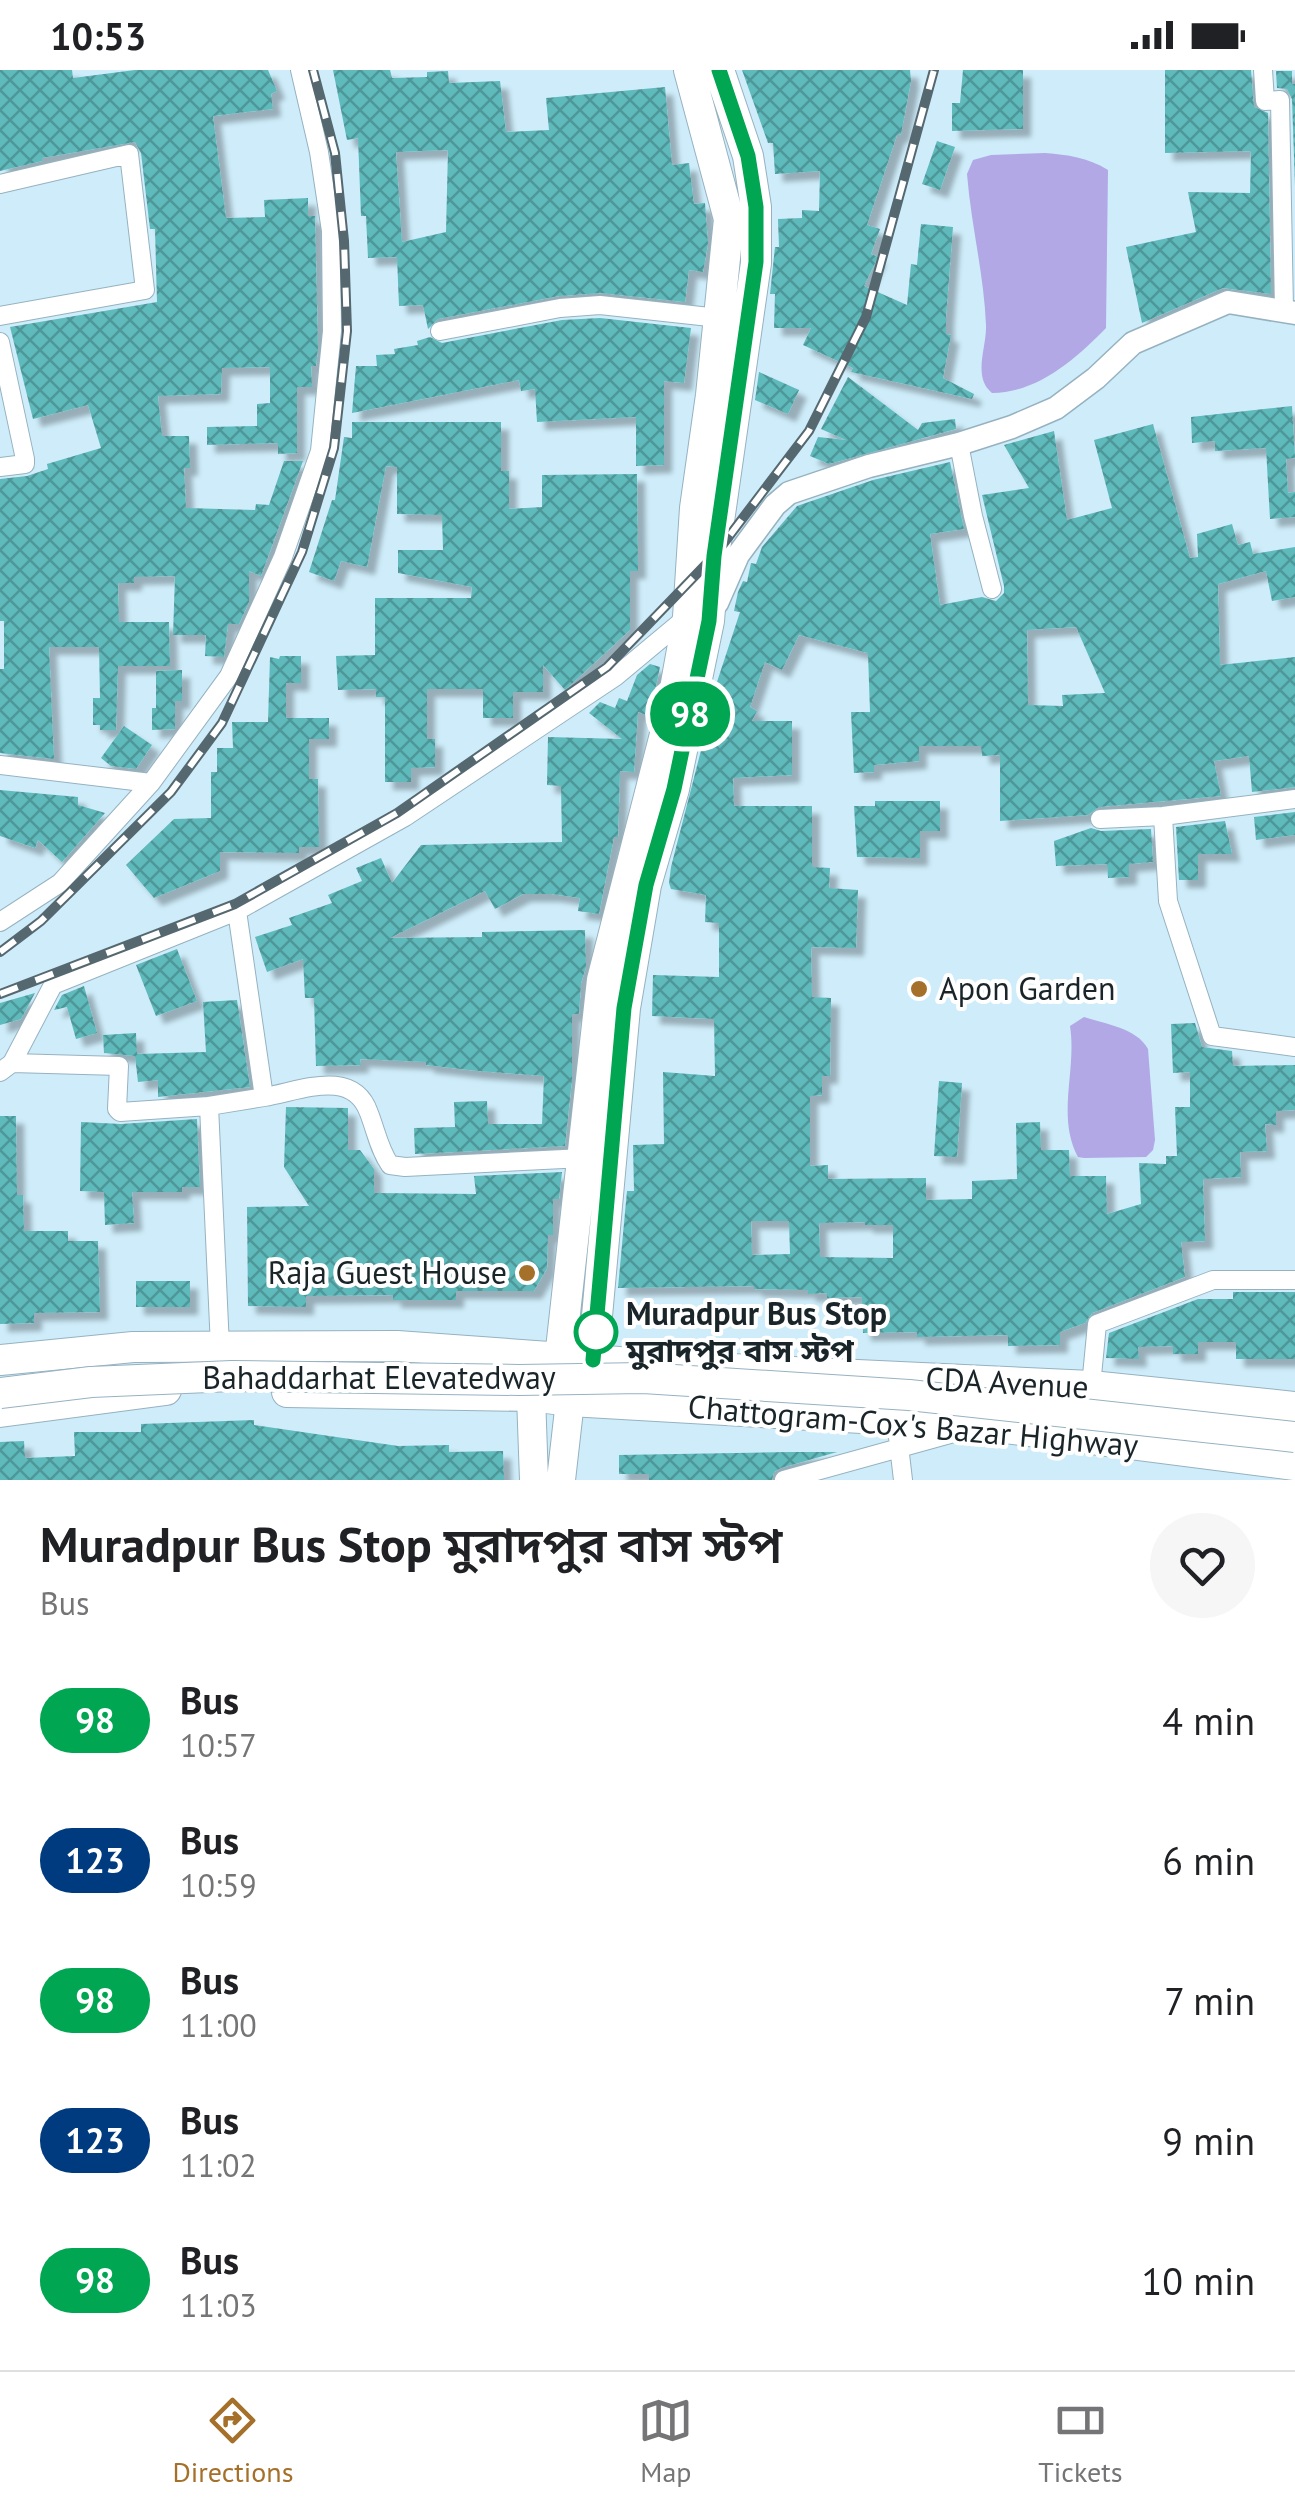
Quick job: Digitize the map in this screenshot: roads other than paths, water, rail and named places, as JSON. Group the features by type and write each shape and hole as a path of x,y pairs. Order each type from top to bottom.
{"highway":[{"path":"593,1360 624,1008 646,885 674,789 698,619 695,508 729,219 688,70"},
{"path":"560,1358 602,980 714,556 756,262 756,207 748,156 719,70"},
{"name":"CDA Avenue","path":"0,1360 133,1348 398,1346 985,1381 1092,1378 1295,1407"},
{"name":"Bahaddarhat Elevatedway","path":"0,1382 80,1372 221,1365 632,1368 898,1384 1295,1422"},
{"name":"Bahaddarhat Elevatedway","path":"0,1393 91,1382 232,1376 643,1378 909,1395 1295,1437"},
{"path":"982,1425 985,1381"},
{"path":"0,1412 170,1390 530,1396"},
{"name":"Chattogram-Cox's Bazar Highway","path":"530,1396 982,1425 1295,1465"}],"main road":[{"path":"530,1396 534,1480"},
{"path":"561,1480 570,1401"}],"street":[{"path":"0,922 60,884 151,783 229,676 283,557 320,451 332,332 332,230 300,70"},
{"path":"6,1068 54,985 237,910 404,818 698,619 775,504 790,493 868,466 960,444 1056,408 1133,344 1228,302 1290,311 1280,100 1265,101 1263,70"},
{"path":"0,184 129,154 145,290 0,316"},
{"path":"440,331 560,308 600,305 719,318"},
{"path":"0,342 25,459 25,464 0,467"},
{"path":"960,444 992,589"},
{"path":"0,765 151,783"},
{"path":"1100,819 1164,816 1295,799"},
{"path":"1164,816 1168,901 1212,1036 1295,1046"},
{"path":"237,910 264,1097"},
{"path":"6,1068 119,1066 120,1112 209,1106 340,1084 354,1088 368,1107 382,1153 390,1165 584,1158"},
{"path":"209,1106 220,1347"},
{"path":"1092,1378 1097,1324 1213,1280 1295,1280"},
{"path":"896,1420 903,1480"},
{"path":"784,1480 982,1425"}],"railway":[{"path":"0,952 41,921 171,792 222,723 302,552 334,448 347,331 344,241 335,153 313,70"},
{"path":"0,994 235,904 397,813 607,667 714,556 809,431 866,317 934,70"}],"place":[{"name":"Apon Garden","path":"919,989"},
{"name":"Raja Guest House","path":"527,1273"},
{"name":"Muradpur Bus Stop মুরাদপুর বাস স্টপ","path":"596,1332"}]}
